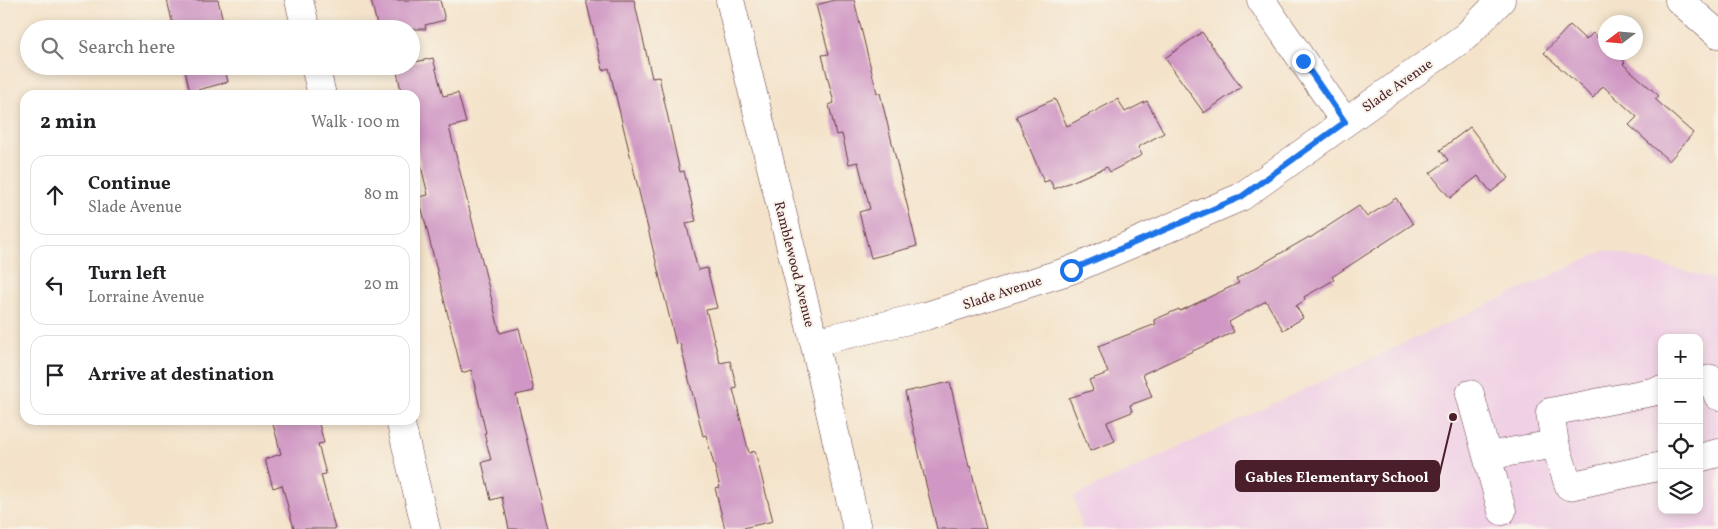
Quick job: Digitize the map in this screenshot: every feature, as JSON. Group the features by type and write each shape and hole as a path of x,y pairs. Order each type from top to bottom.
{"street":[{"path":"299,0 304,20"},
{"name":"Ramblewood Avenue","path":"730,0 814,342 857,529"},
{"path":"1261,0 1345,122"},
{"name":"Slade Avenue","path":"814,342 926,316 1071,270 1241,197 1466,36 1501,0"},
{"path":"1679,0 1718,34"},
{"path":"317,75 321,90"},
{"path":"1703,381 1712,380 1718,396"},
{"path":"1658,391 1550,412 1554,444 1570,486 1658,467"},
{"path":"1470,394 1502,511"},
{"path":"401,425 426,529"},
{"path":"1487,456 1554,444"},
{"path":"1703,457 1718,454"}],"shaded area":[{"path":"1606,250 1718,280 1718,529 1082,529 1074,496"}],"building":[{"path":"167,0 218,0 223,20 172,20"},
{"path":"371,0 440,0 445,20 425,25 426,29 420,29 420,20 376,20"},
{"path":"586,0 634,0 652,78 659,77 680,172 684,171 696,221 686,223 698,270 707,268 717,308 706,310 720,363 730,361 737,388 733,389 749,453 755,451 773,521 739,529 725,529 715,488 720,487 706,435 703,436 680,343 676,344 609,68 603,70"},
{"path":"835,0 854,0 877,93 880,93 917,246 871,258 859,212 870,209 858,162 849,164 842,134 836,135 829,105 834,103 822,55 829,54 816,5"},
{"path":"1570,25 1586,40 1593,33 1598,38 1598,60 1623,60 1625,62 1623,64 1659,96 1655,99 1693,133 1669,161 1629,125 1637,117 1603,86 1593,98 1544,53"},
{"path":"1202,32 1241,87 1204,113 1165,58"},
{"path":"433,58 443,96 458,93 466,123 449,127 500,333 519,328 534,391 516,395 548,529 509,529 502,497 491,500 482,462 491,460 484,433 486,433 471,370 462,373 420,201 420,197 428,195 420,162 420,90 401,90 398,75 420,75 420,61"},
{"path":"186,75 226,75 228,82 198,90 190,90"},
{"path":"1055,99 1067,126 1118,99 1125,112 1147,101 1164,133 1138,147 1142,155 1110,172 1107,167 1054,189 1050,180 1044,182 1016,116"},
{"path":"1470,127 1509,178 1491,192 1478,176 1450,198 1430,173 1448,160 1440,150"},
{"path":"1396,198 1413,224 1332,277 1334,280 1304,297 1305,300 1296,306 1303,318 1283,330 1266,301 1229,322 1234,332 1143,374 1152,397 1130,405 1132,412 1107,422 1115,441 1090,451 1069,398 1093,390 1089,380 1108,373 1098,346 1156,324 1154,320 1179,309 1180,311 1239,283 1236,279 1310,238 1359,206 1367,217"},
{"path":"950,382 969,467 986,529 937,529 925,480 905,392"},
{"path":"273,425 319,425 324,443 318,444 326,474 321,475 335,529 294,529 282,485 273,488 265,459 281,454"}],"place":[{"name":"Gables Elementary School","path":"1453,417"}],"route":[{"path":"1071,270 1241,197 1345,122 1303,61"}]}
